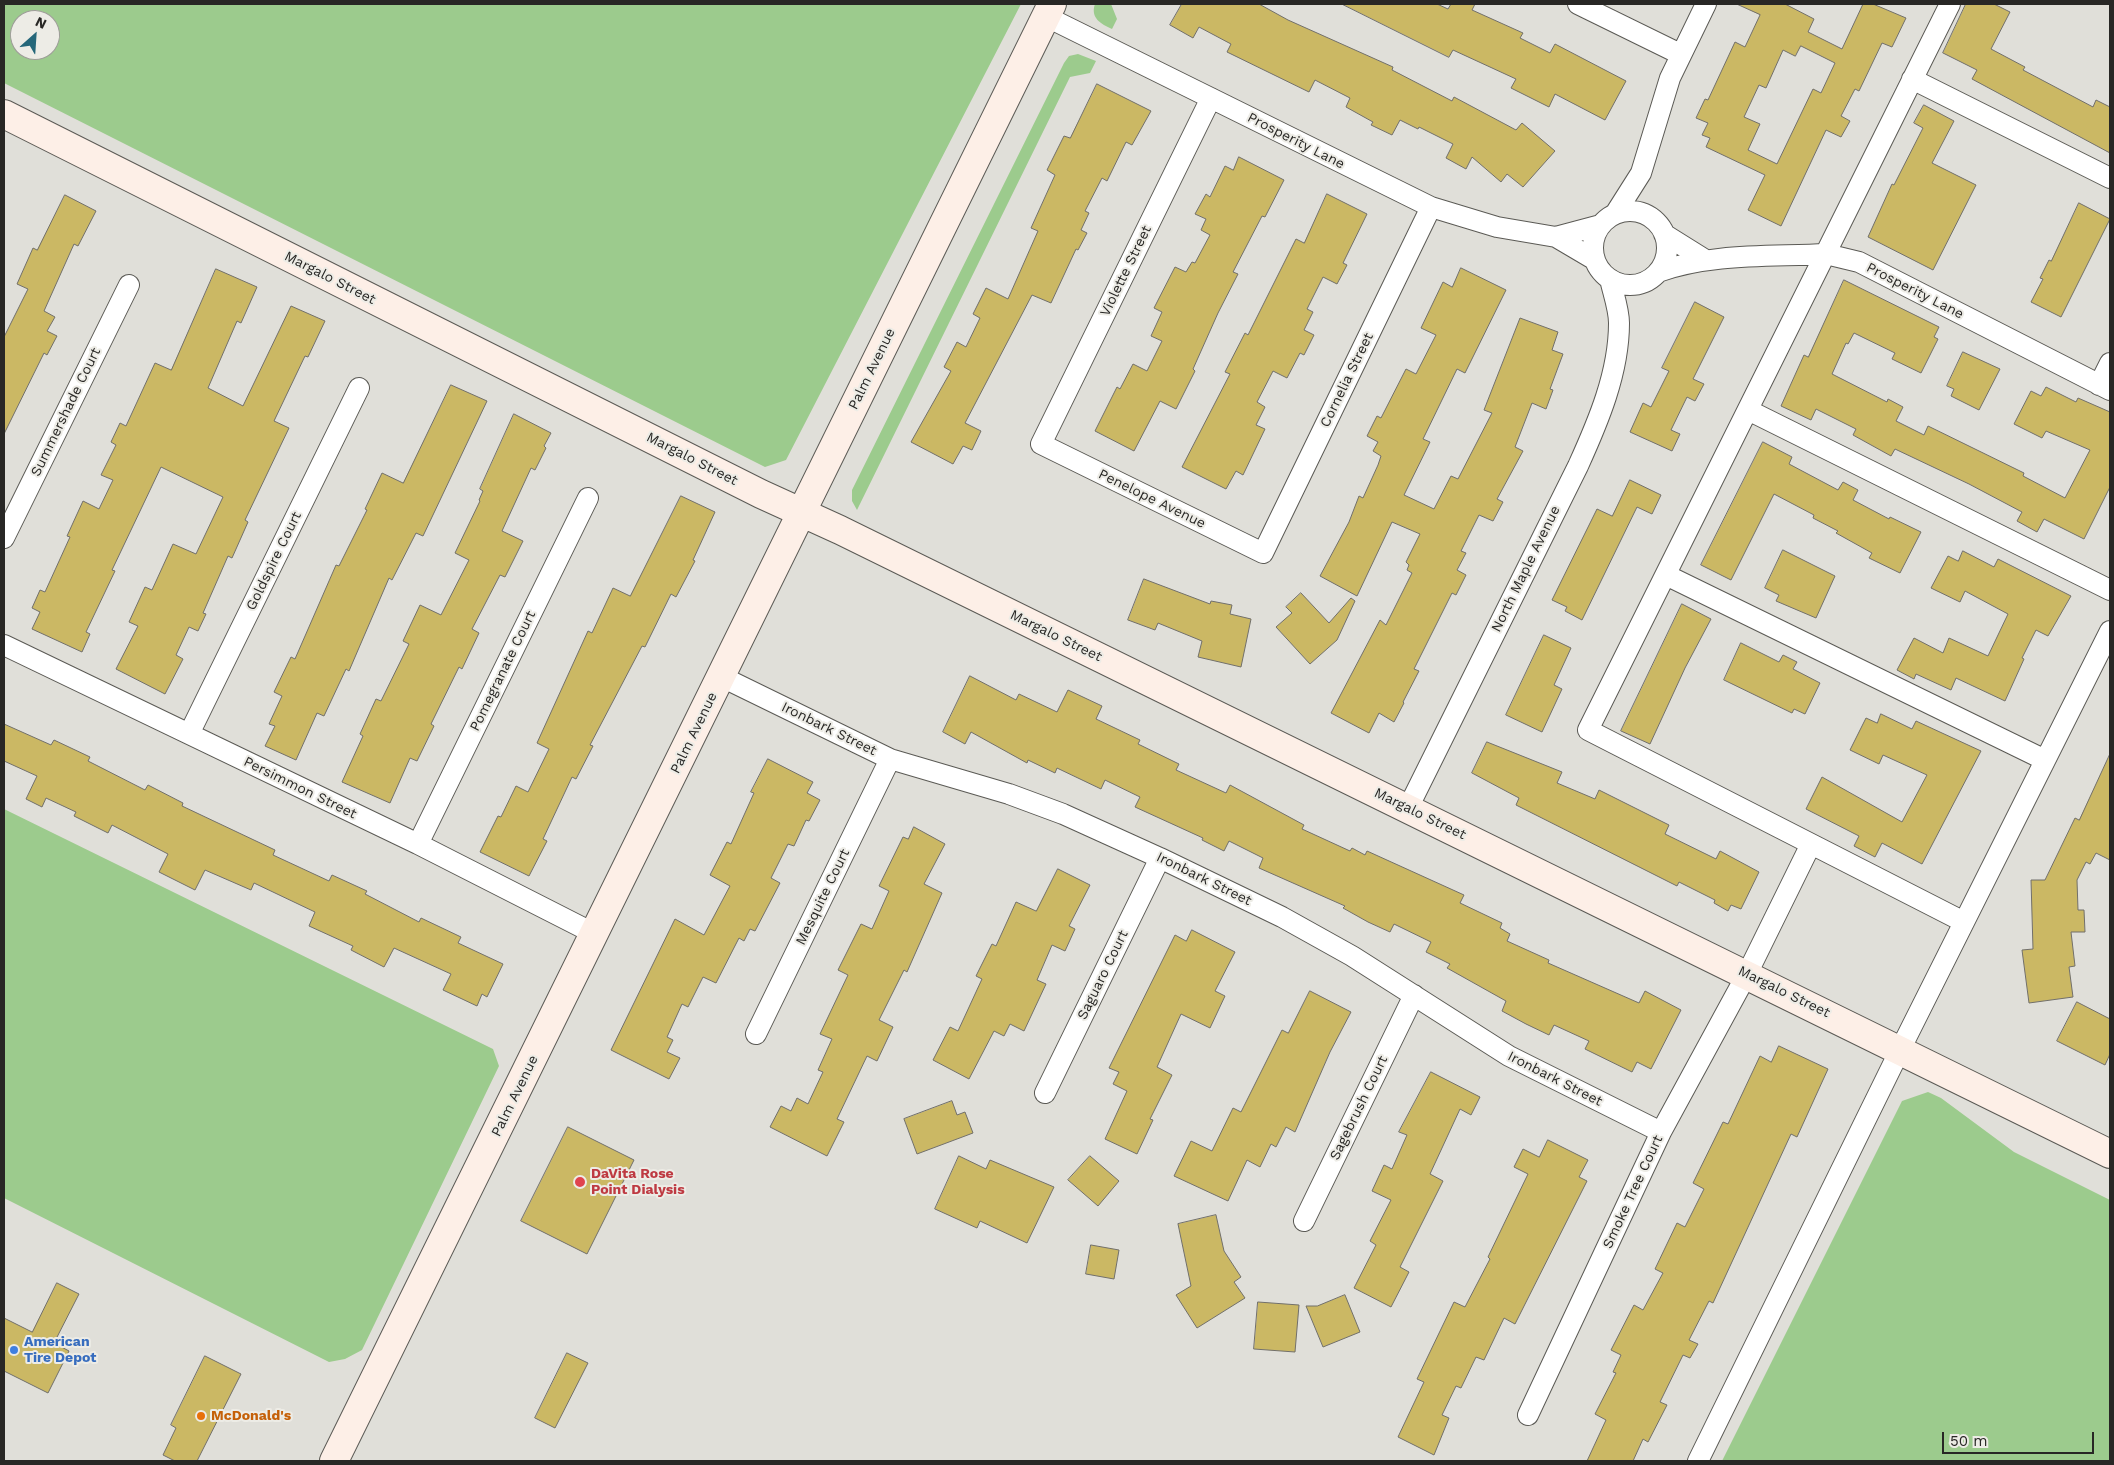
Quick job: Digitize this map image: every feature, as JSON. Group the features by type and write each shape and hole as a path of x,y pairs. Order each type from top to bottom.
{"street":[{"path":"1578,4 1680,54"},
{"path":"1595,260 1594,238 1641,173 1660,106 1680,54 1706,4"},
{"path":"1950,4 1588,730 1964,922"},
{"name":"Prosperity Lane","path":"1048,10 1211,98 1431,207 1497,227 1556,237 1595,260"},
{"name":"Palm Avenue","path":"334,1461 722,677 1048,10"},
{"path":"1912,79 2110,178"},
{"name":"Violette Street","path":"1041,444 1211,98"},
{"name":"Margalo Street","path":"4,114 802,513 1747,974 2110,1154"},
{"path":"1641,173 1652,218 1664,234 1704,259"},
{"name":"Cornelia Street","path":"1263,554 1431,207"},
{"path":"1608,219 1634,211 1652,218"},
{"name":"Prosperity Lane","path":"1556,237 1608,219"},
{"name":"North Maple Avenue","path":"1619,322 1666,257 1667,246 1664,234"},
{"name":"Prosperity Lane","path":"1650,277 1681,264 1704,259 1826,254 1843,256 1859,262 2105,387"},
{"name":"North Maple Avenue","path":"1408,808 1591,438 1607,392 1618,341 1619,322 1610,279 1595,260"},
{"path":"1610,279 1626,284 1650,277"},
{"name":"Summershade Court","path":"4,538 129,285"},
{"path":"2105,387 2110,363"},
{"name":"Goldspire Court","path":"189,734 359,388"},
{"path":"1748,410 2110,590"},
{"name":"Penelope Avenue","path":"1041,444 1263,554"},
{"name":"Pomegranate Court","path":"418,844 588,498"},
{"path":"1666,575 2045,760"},
{"path":"1698,1461 1900,1050 2110,631"},
{"name":"Persimmon Street","path":"4,645 418,844 595,934"},
{"name":"Ironbark Street","path":"722,677 890,759 1009,794 1063,814 1282,917 1352,956 1509,1056 1661,1132"},
{"name":"Mesquite Court","path":"756,1034 890,759"},
{"name":"Smoke Tree Court","path":"1528,1414 1661,1132 1747,974 1811,844"},
{"name":"Saguaro Court","path":"1045,1093 1160,858"},
{"name":"Sagebrush Court","path":"1304,1221 1414,995"}],"green space":[{"path":"4,4 1021,4 786,460 765,467 4,83"},
{"path":"1095,4 1111,4 1117,19 1112,29 1100,23 1095,17"},
{"path":"1078,54 1096,61 1090,73 1070,77 857,510 852,501 852,490 1064,63 1069,56"},
{"path":"4,809 493,1049 499,1066 362,1350 345,1359 329,1362 4,1198"},
{"path":"1928,1092 1941,1098 2014,1152 2110,1200 2110,1461 1722,1461 1902,1101"}],"building":[{"path":"1182,4 1259,4 1288,20 1393,67 1392,70 1452,101 1454,97 1516,130 1522,123 1555,151 1523,187 1507,174 1501,182 1472,157 1466,169 1446,158 1453,144 1419,127 1418,129 1400,120 1392,135 1371,125 1373,122 1346,107 1350,98 1315,80 1309,92 1227,52 1231,44 1199,27 1193,38 1170,25"},
{"path":"1342,4 1437,4 1448,9 1451,4 1475,4 1472,10 1523,33 1520,38 1550,53 1555,44 1626,81 1605,120 1555,94 1549,107 1511,88 1516,79 1453,50 1449,57"},
{"path":"1737,4 1785,4 1814,19 1808,32 1842,49 1863,4 1873,4 1906,18 1892,47 1882,43 1859,91 1855,89 1841,116 1850,121 1841,137 1826,130 1781,226 1748,210 1765,175 1706,147 1710,138 1702,135 1708,123 1696,118 1705,99 1708,100 1735,42 1745,47 1760,15","holes":["1801,46 1835,63 1821,93 1813,89 1777,164 1748,150 1760,124 1744,117 1759,85 1766,88 1783,50 1795,56"]},
{"path":"1966,4 1994,4 2010,12 1991,49 2025,67 2023,70 2093,107 2096,100 2110,107 2110,153 1972,79 1977,70 1943,53"},
{"path":"1097,84 1151,111 1132,145 1126,142 1107,181 1102,178 1085,211 1089,213 1081,230 1087,233 1078,250 1076,249 1051,303 1032,295 965,423 981,431 972,450 963,446 953,464 911,442 951,371 944,367 957,342 966,347 980,318 973,314 986,288 1008,299 1038,231 1031,228 1055,175 1047,170 1064,136 1070,138"},
{"path":"1924,105 1954,121 1932,163 1976,185 1933,270 1868,237 1892,184 1894,185 1923,128 1914,123"},
{"path":"1239,157 1284,180 1265,217 1262,216 1233,272 1238,274 1218,313 1193,369 1195,371 1176,409 1160,401 1134,451 1095,431 1117,387 1120,389 1133,364 1147,371 1162,341 1151,336 1162,312 1154,308 1175,267 1186,272 1192,262 1195,263 1210,235 1201,230 1206,219 1195,214 1206,194 1210,197 1225,166 1233,170"},
{"path":"1327,194 1367,214 1343,263 1347,265 1337,284 1323,277 1307,309 1313,312 1304,330 1314,335 1304,355 1300,353 1287,378 1273,371 1257,402 1265,407 1256,425 1265,429 1243,475 1236,471 1226,489 1182,467 1230,374 1225,372 1245,333 1248,335 1296,239 1304,243"},
{"path":"65,195 96,211 78,246 74,244 44,311 55,317 47,331 57,336 47,355 44,353 4,434 4,337 28,289 17,284 33,248 37,250"},
{"path":"2079,203 2110,219 2061,317 2031,302 2043,279 2040,278 2049,260 2051,261"},
{"path":"1461,268 1506,290 1465,373 1457,369 1423,439 1430,442 1404,495 1434,509 1451,476 1458,479 1492,413 1484,410 1520,318 1558,332 1552,350 1563,354 1550,389 1553,390 1546,409 1532,403 1515,447 1523,451 1497,499 1503,502 1493,521 1479,515 1461,551 1466,553 1457,570 1466,575 1456,595 1452,593 1414,669 1419,671 1404,703 1394,722 1379,713 1369,733 1331,713 1380,620 1386,625 1412,573 1407,570 1409,565 1406,562 1420,534 1392,522 1357,596 1320,576 1349,522 1359,496 1363,498 1378,465 1381,456 1373,451 1378,442 1367,436 1377,416 1381,418 1406,369 1416,374 1436,335 1421,328 1443,282 1452,287"},
{"path":"216,269 257,287 241,323 237,321 208,388 243,406 291,306 325,321 308,357 305,356 274,421 289,428 245,520 248,522 232,558 228,556 203,613 206,614 198,631 189,627 176,655 183,659 165,694 116,669 138,626 129,622 145,587 152,590 173,544 196,554 223,497 161,467 112,570 115,571 86,632 90,634 82,652 32,629 40,612 32,608 40,590 45,592 70,537 67,536 83,501 99,509 113,480 101,475 116,445 111,442 120,423 126,426 155,363 171,370"},
{"path":"1844,280 1939,327 1934,337 1938,339 1921,373 1892,359 1895,353 1854,333 1848,344 1846,343 1832,374 1887,402 1888,399 1903,407 1896,421 1924,435 1928,426 2024,473 2023,476 2065,498 2090,450 2046,431 2042,438 2014,424 2031,391 2041,396 2046,387 2076,402 2078,398 2110,412 2110,487 2084,539 2044,519 2037,532 2017,521 2022,512 1969,484 1895,449 1891,456 1853,435 1856,429 1816,409 1811,420 1781,406 1804,355 1808,357"},
{"path":"1695,302 1724,317 1693,379 1704,384 1695,401 1687,397 1671,430 1680,434 1672,451 1630,432 1643,403 1651,407 1669,371 1662,368"},
{"path":"1963,352 2000,369 1979,410 1951,396 1954,389 1947,386"},
{"path":"451,385 487,401 423,536 416,533 392,580 389,578 349,671 346,669 324,716 317,713 296,760 265,746 275,726 269,724 282,696 274,692 291,657 295,659 336,565 339,566 367,510 365,509 382,473 403,483"},
{"path":"514,414 551,433 535,470 531,468 502,531 523,541 505,577 500,575 472,629 479,633 462,669 459,667 431,724 434,726 417,761 410,758 390,803 342,782 363,736 360,734 376,699 381,701 409,644 403,641 420,605 441,615 469,560 455,553 480,501 483,491 480,489"},
{"path":"1763,442 1792,457 1789,464 1838,490 1843,482 1858,490 1853,500 1889,519 1890,517 1921,532 1900,573 1869,558 1872,553 1836,533 1838,531 1813,518 1814,515 1774,494 1731,580 1701,565"},
{"path":"1630,480 1661,495 1652,514 1637,507 1582,620 1565,611 1567,607 1552,600 1597,509 1612,516"},
{"path":"681,496 715,512 693,560 695,561 676,597 671,594 645,647 642,646 590,745 593,746 576,779 572,777 543,839 547,841 529,876 480,852 498,816 501,817 516,786 528,792 549,749 537,743 588,631 592,633 613,588 630,596"},
{"path":"1783,550 1835,576 1816,618 1776,601 1779,595 1765,588"},
{"path":"1963,551 1994,567 1998,559 2071,596 2048,636 2036,630 2022,658 2024,659 2005,701 1956,678 1951,690 1916,674 1914,679 1897,670 1914,638 1943,653 1949,638 1988,656 2008,614 1965,591 1960,602 1931,588 1948,556 1958,561"},
{"path":"1144,579 1210,604 1211,601 1232,605 1230,614 1251,619 1241,667 1198,657 1202,641 1158,623 1155,630 1128,620"},
{"path":"1301,593 1329,623 1351,598 1355,601 1337,640 1310,664 1276,627 1292,613 1286,607"},
{"path":"1682,604 1711,619 1685,668 1650,744 1621,731"},
{"path":"1544,635 1571,648 1554,685 1562,689 1542,732 1506,715"},
{"path":"1741,643 1779,662 1783,655 1797,662 1793,669 1820,683 1805,714 1794,709 1792,713 1724,680"},
{"path":"970,676 1016,700 1019,694 1057,712 1068,690 1102,706 1096,719 1140,740 1138,744 1179,764 1176,770 1226,793 1230,785 1304,825 1302,829 1350,851 1352,848 1365,855 1367,851 1464,895 1460,903 1502,923 1500,928 1510,934 1507,941 1549,960 1548,963 1639,1003 1645,991 1681,1010 1651,1069 1637,1062 1632,1072 1585,1049 1589,1041 1554,1025 1549,1035 1526,1024 1502,1011 1506,1001 1447,968 1450,964 1426,952 1431,942 1394,924 1390,932 1343,908 1345,906 1259,868 1263,858 1229,841 1224,851 1202,840 1203,838 1135,807 1140,797 1105,780 1101,789 1057,768 1055,773 1028,760 1027,763 971,732 965,744 943,732"},
{"path":"1881,714 1912,729 1916,721 1981,751 1922,864 1882,843 1875,857 1854,846 1859,836 1806,809 1822,777 1902,822 1927,775 1883,755 1879,764 1850,750 1866,718 1877,723"},
{"path":"4,724 51,745 54,740 90,757 88,761 145,790 148,785 183,803 182,806 275,850 273,855 329,881 332,875 367,891 365,894 419,922 421,918 461,937 458,943 503,964 487,997 482,994 477,1006 443,990 451,974 394,948 384,967 351,950 353,946 309,926 315,912 254,883 251,890 205,870 195,890 159,872 168,854 112,825 108,833 74,816 76,812 46,798 42,807 26,799 37,776 4,761"},
{"path":"1487,742 1562,772 1557,783 1595,799 1599,790 1669,825 1665,834 1716,859 1720,851 1759,872 1741,909 1731,905 1728,911 1714,903 1715,900 1679,882 1677,886 1516,805 1519,798 1472,773"},
{"path":"2110,754 2110,860 2096,853 2090,864 2086,862 2077,880 2078,910 2084,910 2085,932 2071,932 2075,966 2069,967 2073,997 2029,1003 2022,950 2033,949 2031,880 2045,880 2075,818 2079,820"},
{"path":"768,759 813,782 807,793 820,800 809,821 806,820 794,846 788,844 771,878 780,883 755,931 750,929 744,941 739,938 716,983 703,977 688,1007 682,1004 667,1037 673,1040 667,1052 680,1058 669,1079 611,1050 675,919 704,935 730,886 710,875 727,842 731,844 754,793 751,792"},
{"path":"914,827 945,844 924,884 942,893 907,972 904,970 879,1020 893,1027 877,1061 867,1056 837,1119 844,1122 827,1156 770,1127 781,1106 791,1111 797,1098 808,1104 823,1072 818,1070 832,1039 820,1034 848,975 838,970 861,924 872,929 889,891 879,886 903,837 908,839"},
{"path":"1058,869 1090,885 1069,926 1075,929 1065,951 1052,945 1037,980 1046,984 1024,1031 1010,1024 1004,1036 994,1031 969,1079 933,1060 950,1027 958,1031 982,979 976,976 992,944 996,946 1016,902 1036,911"},
{"path":"1192,930 1235,952 1215,991 1225,996 1210,1028 1181,1014 1157,1067 1172,1075 1150,1119 1153,1120 1137,1154 1105,1139 1127,1091 1113,1084 1119,1072 1109,1068 1175,935 1186,941"},
{"path":"1310,991 1351,1012 1330,1052 1295,1132 1286,1127 1276,1147 1271,1144 1260,1167 1247,1160 1228,1201 1174,1176 1191,1141 1212,1151 1233,1108 1241,1112 1282,1030 1288,1033"},
{"path":"2077,1002 2110,1019 2110,1054 2105,1065 2057,1041"},
{"path":"1779,1046 1828,1069 1797,1137 1791,1134 1713,1303 1709,1301 1689,1340 1698,1344 1690,1358 1683,1355 1660,1402 1667,1405 1648,1442 1643,1439 1633,1461 1587,1461 1606,1420 1595,1414 1616,1373 1613,1372 1621,1355 1611,1350 1634,1305 1643,1310 1663,1273 1655,1269 1677,1223 1685,1227 1704,1189 1693,1183 1723,1122 1728,1124 1760,1056 1771,1062"},
{"path":"1431,1072 1480,1097 1471,1115 1460,1109 1430,1174 1443,1181 1400,1267 1409,1272 1391,1307 1354,1288 1376,1245 1370,1241 1391,1200 1372,1191 1384,1165 1392,1169 1407,1135 1399,1132"},
{"path":"952,1101 957,1115 965,1112 973,1133 917,1154 904,1119"},
{"path":"568,1127 634,1160 587,1254 521,1221"},
{"path":"1548,1140 1588,1160 1579,1177 1587,1181 1515,1324 1504,1318 1484,1360 1476,1357 1461,1388 1456,1386 1442,1415 1449,1418 1434,1455 1398,1437 1424,1382 1417,1379 1454,1302 1465,1307 1490,1259 1488,1257 1528,1174 1514,1167 1523,1149 1539,1157"},
{"path":"959,1156 986,1169 990,1160 1054,1187 1027,1243 980,1221 977,1228 935,1209"},
{"path":"1090,1156 1119,1181 1098,1206 1068,1180"},
{"path":"1216,1215 1224,1251 1241,1277 1234,1282 1245,1298 1197,1328 1176,1295 1191,1286 1178,1224"},
{"path":"1091,1245 1119,1250 1114,1279 1086,1274"},
{"path":"57,1283 79,1294 54,1343 69,1351 48,1393 4,1371 4,1318 32,1332"},
{"path":"1345,1295 1360,1332 1323,1347 1306,1306 1317,1306"},
{"path":"1258,1302 1299,1305 1295,1352 1254,1349"},
{"path":"567,1353 588,1363 555,1428 535,1418"},
{"path":"205,1356 241,1374 197,1461 175,1461 163,1455 176,1428 171,1425"}],"place":[{"name":"DaVita Rose Point Dialysis","path":"580,1182"},
{"name":"American Tire Depot","path":"14,1350"},
{"name":"McDonald's","path":"201,1416"}]}
